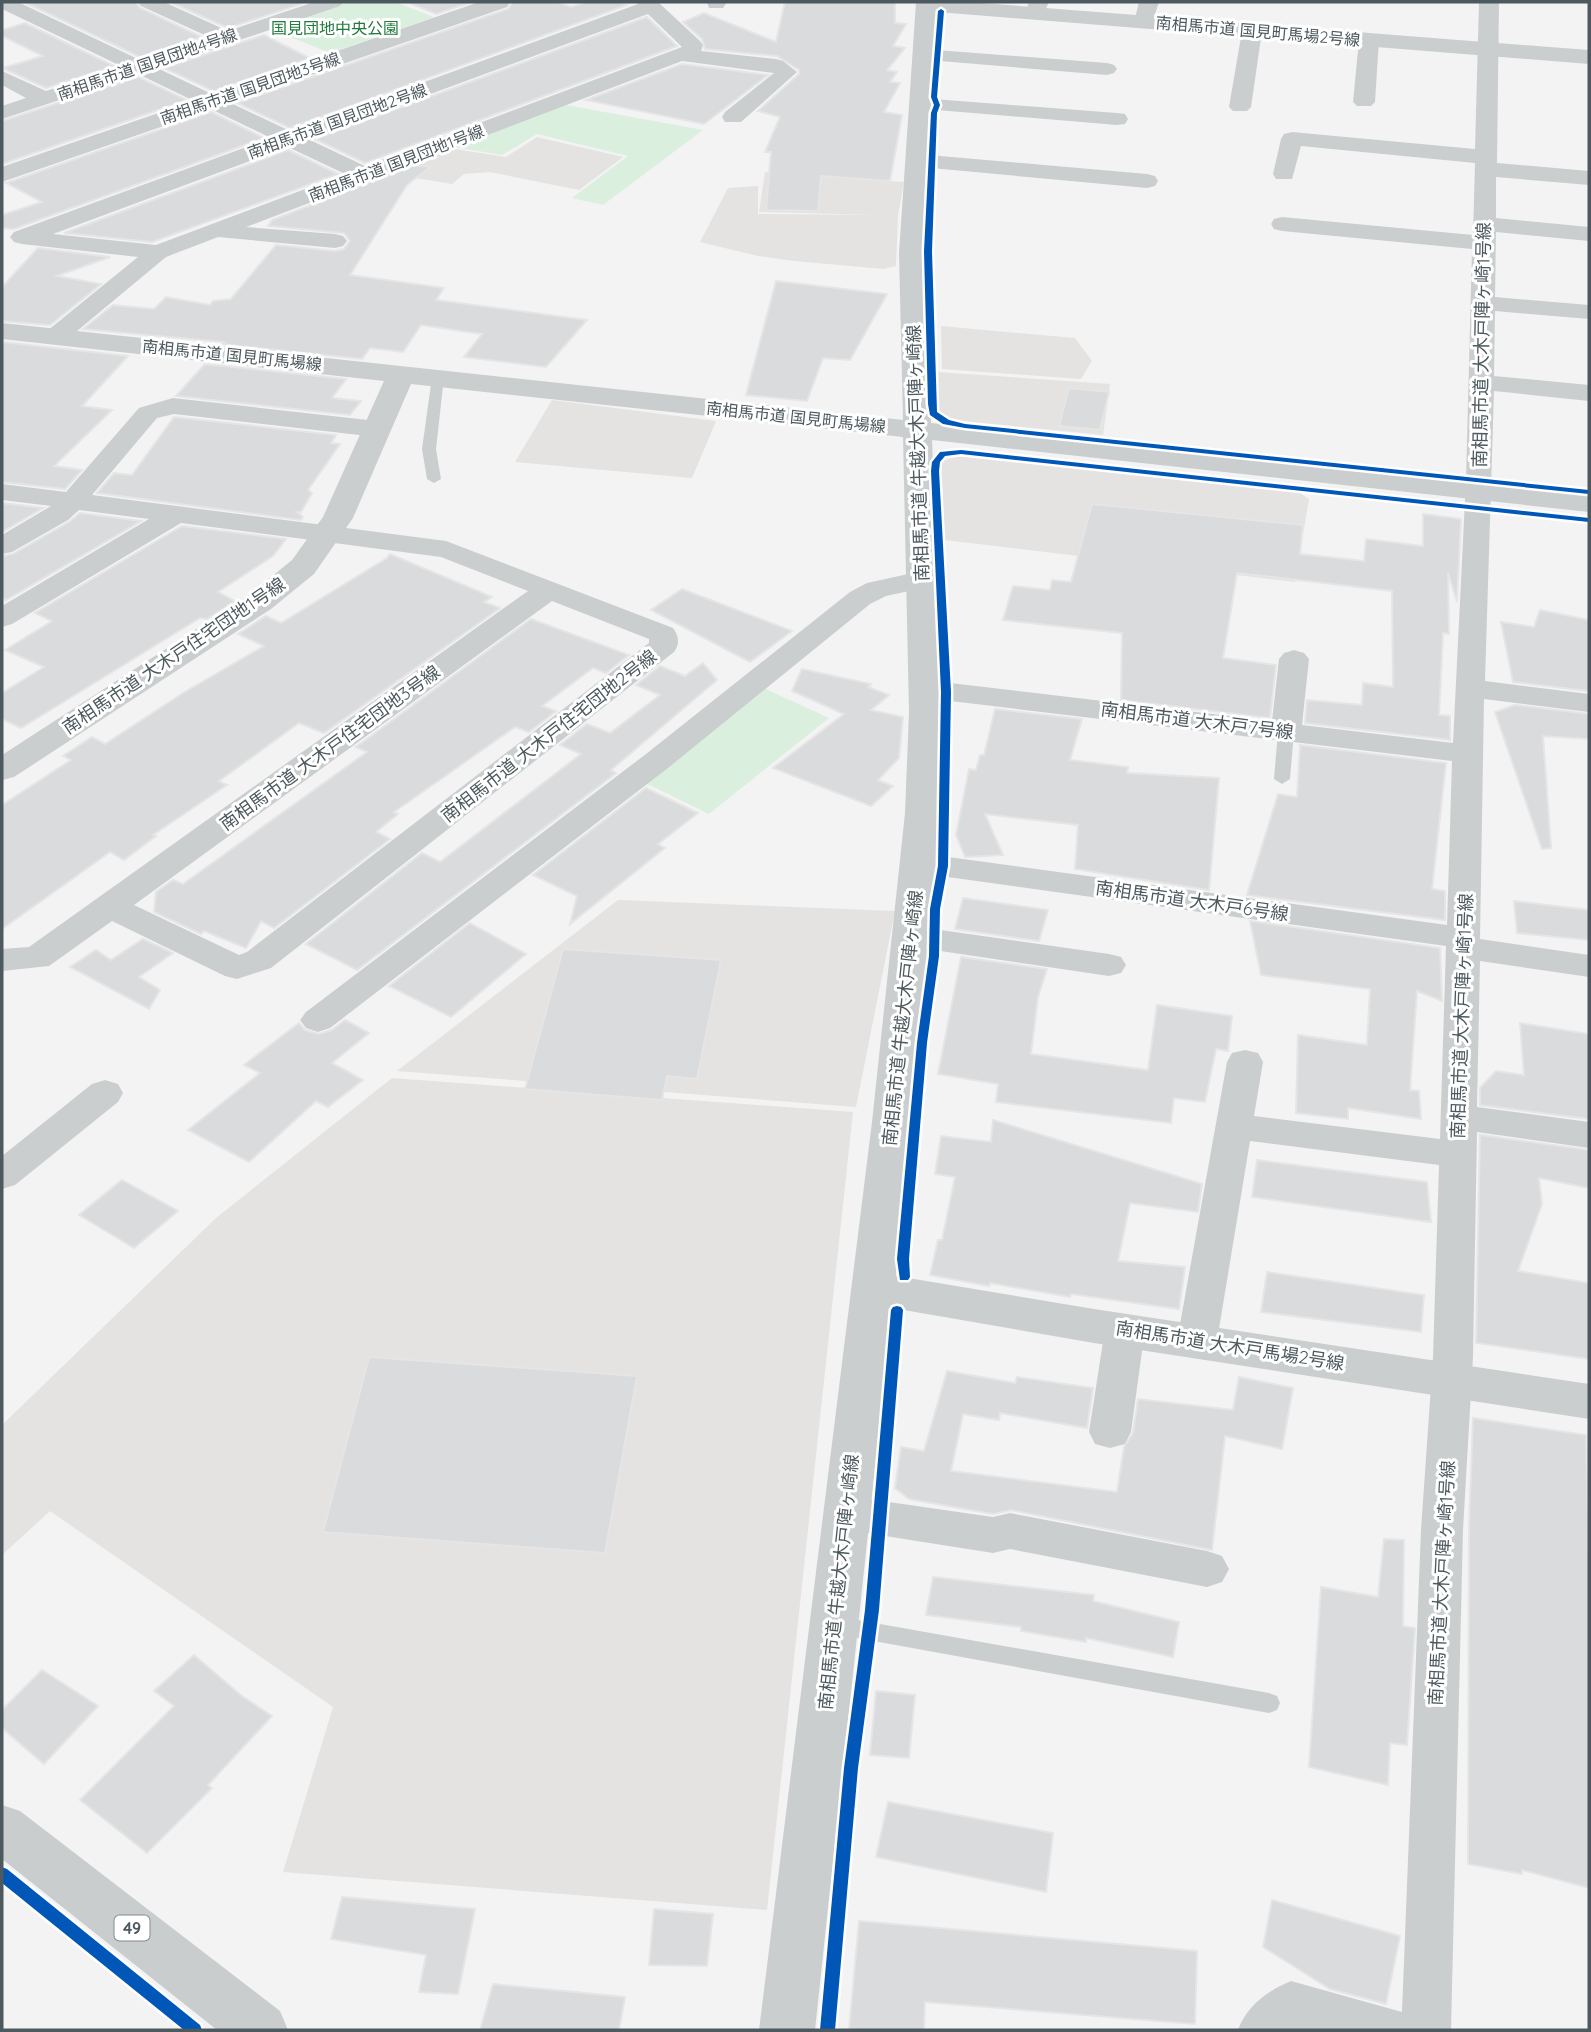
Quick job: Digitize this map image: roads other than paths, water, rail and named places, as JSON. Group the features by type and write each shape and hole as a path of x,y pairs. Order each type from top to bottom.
{"main road":[{"name":"49","path":"2,1828 260,2030"}],"street":[{"path":"3,2 365,175"},
{"path":"148,2 226,37"},
{"name":"南相馬市道 国見団地4号線","path":"2,113 226,37 299,6 333,2"},
{"name":"南相馬市道 国見団地3号線","path":"2,175 499,2"},
{"name":"南相馬市道 大木戸陣ヶ崎1号線","path":"1426,2030 1442,1530 1452,1380 1470,688 1479,491 1489,2"},
{"path":"649,4 693,45 691,51 681,55"},
{"name":"南相馬市道 国見団地2号線","path":"12,236 289,138 649,4"},
{"name":"南相馬市道 国見町馬場2号線","path":"927,4 1147,12 1252,31 1589,57"},
{"name":"南相馬市道 牛越大木戸陣ヶ崎線","path":"787,2030 919,863 925,770 925,689 912,253 927,4"},
{"path":"1240,107 1252,31"},
{"path":"1364,102 1369,40"},
{"path":"681,55 776,65 787,72 733,117"},
{"name":"南相馬市道 国見団地1号線","path":"56,336 158,252 681,55"},
{"path":"923,55 1107,69"},
{"path":"2,77 44,99"},
{"path":"920,104 1116,119"},
{"path":"1284,174 1292,139 1589,178"},
{"path":"917,161 1147,181"},
{"path":"1282,224 1483,234 1589,234"},
{"path":"217,231 335,241"},
{"path":"12,236 158,252"},
{"path":"1482,303 1589,312"},
{"name":"南相馬市道 国見町馬場線","path":"2,331 1589,503"},
{"name":"南相馬市道 大木戸住宅団地1号線","path":"2,770 260,602 303,567 338,519 401,374"},
{"path":"1481,382 1589,393"},
{"path":"2,546 58,514 73,501 148,413 173,406 377,429"},
{"name":"南相馬市道 大木戸住宅団地2号線","path":"2,492 446,548 663,634 664,646 259,960 237,968 110,906"},
{"path":"2,618 176,514"},
{"path":"318,1020 657,761 841,612 877,589 922,580"},
{"name":"南相馬市道 大木戸住宅団地3号線","path":"110,906 550,589"},
{"path":"1286,731 1294,659"},
{"path":"1470,688 1589,703"},
{"name":"南相馬市道 大木戸7号線","path":"925,689 1468,754"},
{"name":"南相馬市道 大木戸6号線","path":"919,863 1464,943 1589,966"},
{"path":"2,960 37,958 110,906"},
{"path":"912,937 941,939 1109,965"},
{"path":"1197,1341 1245,1062"},
{"path":"2,1176 105,1093"},
{"path":"1458,1117 1589,1135"},
{"path":"1234,1126 1457,1154"},
{"name":"南相馬市道 大木戸馬場2号線","path":"872,1288 1589,1402"},
{"path":"1110,1432 1125,1329"},
{"path":"847,1513 993,1535 1010,1531 1207,1569"},
{"path":"1263,2030 1291,2005 1386,2030"}],"lane":[{"path":"434,479 429,449 438,377"},
{"path":"1282,779 1286,731"},
{"path":"834,1625 1269,1703"}],"park label":[{"name":"国見団地中央公園","path":"335,28"}]}
